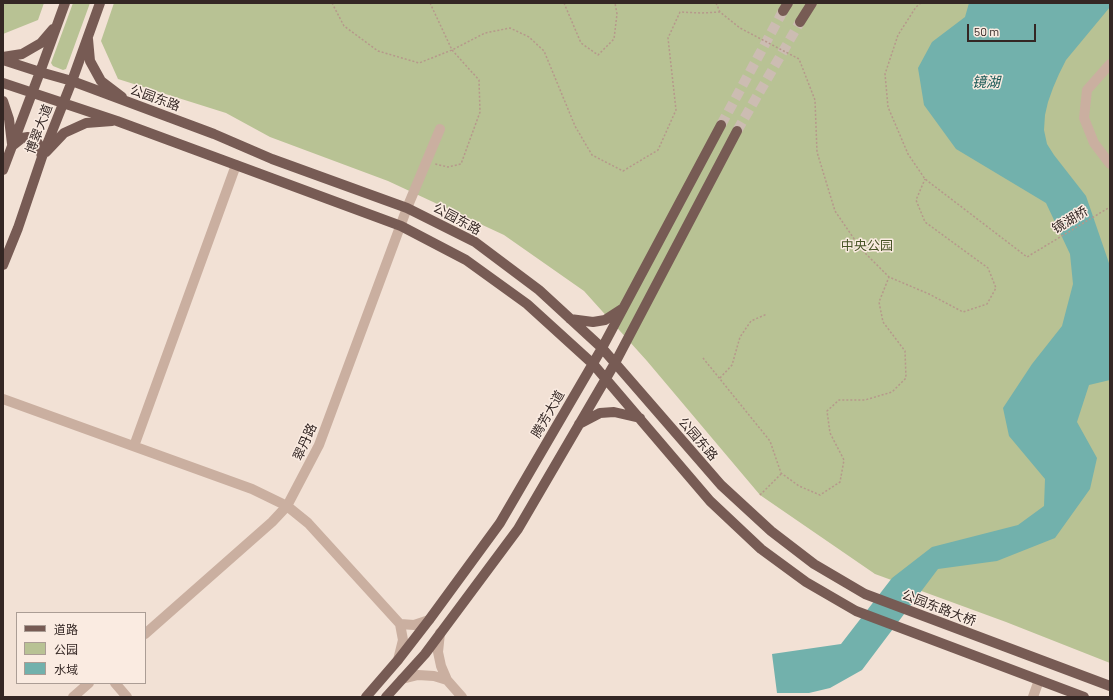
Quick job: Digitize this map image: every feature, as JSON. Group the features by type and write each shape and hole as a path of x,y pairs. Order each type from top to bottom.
{"main road":[{"name":"博翠大道","path":"3,170 65,3"},
{"name":"博翠大道","path":"3,265 18,228 42,157 72,81 100,3"},
{"path":"800,22 812,3"},
{"path":"3,58 22,54 41,43 57,24"},
{"path":"88,36 90,61 101,80 129,103"},
{"name":"公园东路","path":"3,58 40,72 72,81 214,134 272,159 407,208 475,242 539,290 602,348 721,485 771,531"},
{"path":"3,83 64,102 117,121 401,226 466,260 527,304 592,364 606,378 710,501 761,549 806,582 856,611 1084,697"},
{"path":"3,101 9,119 12,146"},
{"path":"42,157 64,133 86,123 117,121"},
{"name":"腾芳大道","path":"366,697 398,660 429,620 500,523 602,348 721,125"},
{"path":"386,697 424,654 518,529 615,363 737,132"},
{"path":"12,146 22,138 28,137 35,139 39,145 42,157"},
{"path":"570,318 593,322 605,320 624,308"},
{"path":"579,424 600,413 614,412 640,418"},
{"name":"公园东路大桥","path":"771,531 814,564 865,594 1110,686"}],"street":[{"path":"1110,64 1087,90 1084,118 1094,143 1110,164"},
{"name":"翠丹路","path":"146,633 272,522 287,506 319,445 407,208 440,129"},
{"path":"134,446 236,165"},
{"path":"3,399 252,489 287,506 308,523 400,624 403,640 398,660"},
{"path":"400,624 414,625 429,620"},
{"path":"440,633 438,652 441,666 447,680 462,697"},
{"path":"402,679 418,675 434,676 447,680"},
{"path":"1033,697 1039,680"},
{"path":"73,697 88,684"},
{"path":"116,684 127,697"}],"path":[{"path":"332,3 344,26 378,51 419,63 452,50 485,33 510,28 529,37 544,51 575,126 592,155 623,171 658,150 676,110 668,38 680,12 720,12"},
{"path":"430,3 452,50 479,80 480,112 461,164 448,167 434,163"},
{"path":"564,3 580,44 598,55 614,39 616,14 614,3"},
{"path":"716,3 720,12 740,28 799,59 815,100 817,152 835,212 861,249 889,277 929,294 963,312 987,304 996,288 988,268 925,222 916,200 925,179 908,154 888,107 886,74 898,35 916,7 921,3"},
{"name":"镜湖桥","path":"925,179 1027,257 1110,207"},
{"path":"703,358 770,441 781,474 799,486 820,495 840,482 844,460 830,432 827,411 839,400 865,400 892,392 906,378 905,351 883,322 879,302 889,277"},
{"path":"720,378 732,364 740,337 751,320 767,314"},
{"path":"760,495 781,474"}],"green space":[{"path":"3,3 44,3 38,20 3,34"},
{"path":"73,3 90,3 66,69 63,70 53,66 51,63"},
{"name":"中央公园","path":"114,3 1110,3 1110,663 1006,622 875,574 760,495 647,361 584,291 504,235 388,181 270,137 226,113 118,79 101,41"}],"water":[{"name":"镜湖","path":"969,3 1110,3 1110,7 1066,60 1048,102 1044,130 1047,144 1054,155 1086,196 1110,266 1110,380 1089,385 1077,422 1097,458 1090,489 1055,538 997,561 938,569 862,670 830,688 809,693 777,693 772,654 841,644 892,578 932,547 1018,525 1044,506 1045,479 1009,436 1003,408 1032,364 1062,326 1073,284 1070,254 1046,203 956,149 924,105 918,68 932,42 965,17"}],"tunnel":[{"path":"721,125 783,11"},
{"path":"737,131 800,22"}]}
